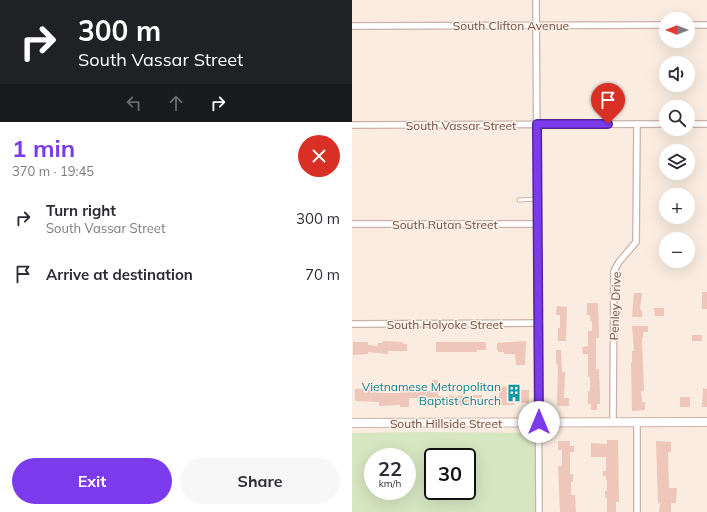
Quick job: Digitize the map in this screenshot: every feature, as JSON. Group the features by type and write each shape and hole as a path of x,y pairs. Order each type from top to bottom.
{"main road":[{"name":"South Hillside Street","path":"352,423 707,422"}],"street":[{"path":"536,0 539,512"},
{"name":"South Clifton Avenue","path":"354,25 659,25"},
{"path":"695,25 707,25"},
{"name":"Penley Drive","path":"613,422 614,271 619,262 636,242 637,124"},
{"name":"South Vassar Street","path":"352,125 659,124"},
{"path":"695,124 707,124"},
{"name":"South Rutan Street","path":"352,224 538,224"},
{"name":"South Holyoke Street","path":"352,324 539,323"},
{"path":"637,422 637,512"}],"lane":[{"path":"519,200 538,199"}],"green space":[{"path":"352,433 536,433 537,512 352,512"}],"building":[{"path":"702,292 707,292 707,309 702,309"},
{"path":"634,293 642,293 640,310 642,310 642,317 632,317"},
{"path":"587,303 598,303 599,338 596,338 596,369 599,369 600,404 597,404 597,410 591,410 591,404 588,404 590,377 588,377 588,354 583,354 582,347 588,346 588,331 592,331 592,321 590,321 590,315 587,315"},
{"path":"557,306 567,307 566,341 558,341 560,315 556,315"},
{"path":"654,308 664,308 664,316 655,316"},
{"path":"632,326 648,326 648,332 643,332 642,338 644,391 641,391 642,402 645,402 645,410 632,411 631,363 632,351 634,351"},
{"path":"692,335 702,335 702,341 692,341"},
{"path":"383,341 402,342 407,344 407,351 388,351 388,354 368,352 368,354 353,355 353,342 368,342 368,345 378,346 378,343 382,343"},
{"path":"526,341 525,365 516,365 515,354 504,354 504,352 498,352 497,350 497,343"},
{"path":"436,342 484,342 486,343 486,350 477,350 477,352 436,352"},
{"path":"556,350 561,350 562,372 565,372 564,398 569,398 569,406 557,406 558,364 556,364"},
{"path":"432,380 438,380 438,396 482,395 482,405 452,406 452,404 425,406 425,403 419,403 419,398 409,398 409,407 400,407 400,405 379,406 379,402 356,401 355,399 355,389 377,389 377,393 400,393 400,389 406,389 406,392 432,391"},
{"name":"Vietnamese Metropolitan Baptist Church","path":"511,386 511,390 529,390 529,403 499,405 499,387"},
{"path":"703,388 707,389 707,407 702,407"},
{"path":"680,397 690,397 690,407 680,407"},
{"path":"607,440 618,440 619,502 616,502 616,512 607,512 607,498 605,498 605,491 607,491 607,480 606,476 603,476 603,471 606,471 606,457 591,457 591,443 607,444"},
{"path":"558,441 570,441 570,446 574,446 574,452 570,452 570,474 573,474 573,482 571,482 571,495 575,495 576,512 560,512 558,466 562,466 562,450 558,450"},
{"path":"656,441 671,442 671,452 668,452 669,488 677,488 676,503 671,503 671,512 659,512 660,503 658,503"}],"place":[{"name":"Vietnamese Metropolitan Baptist Church","path":"514,393"}],"route":[{"path":"539,422 537,124 608,124"}]}
